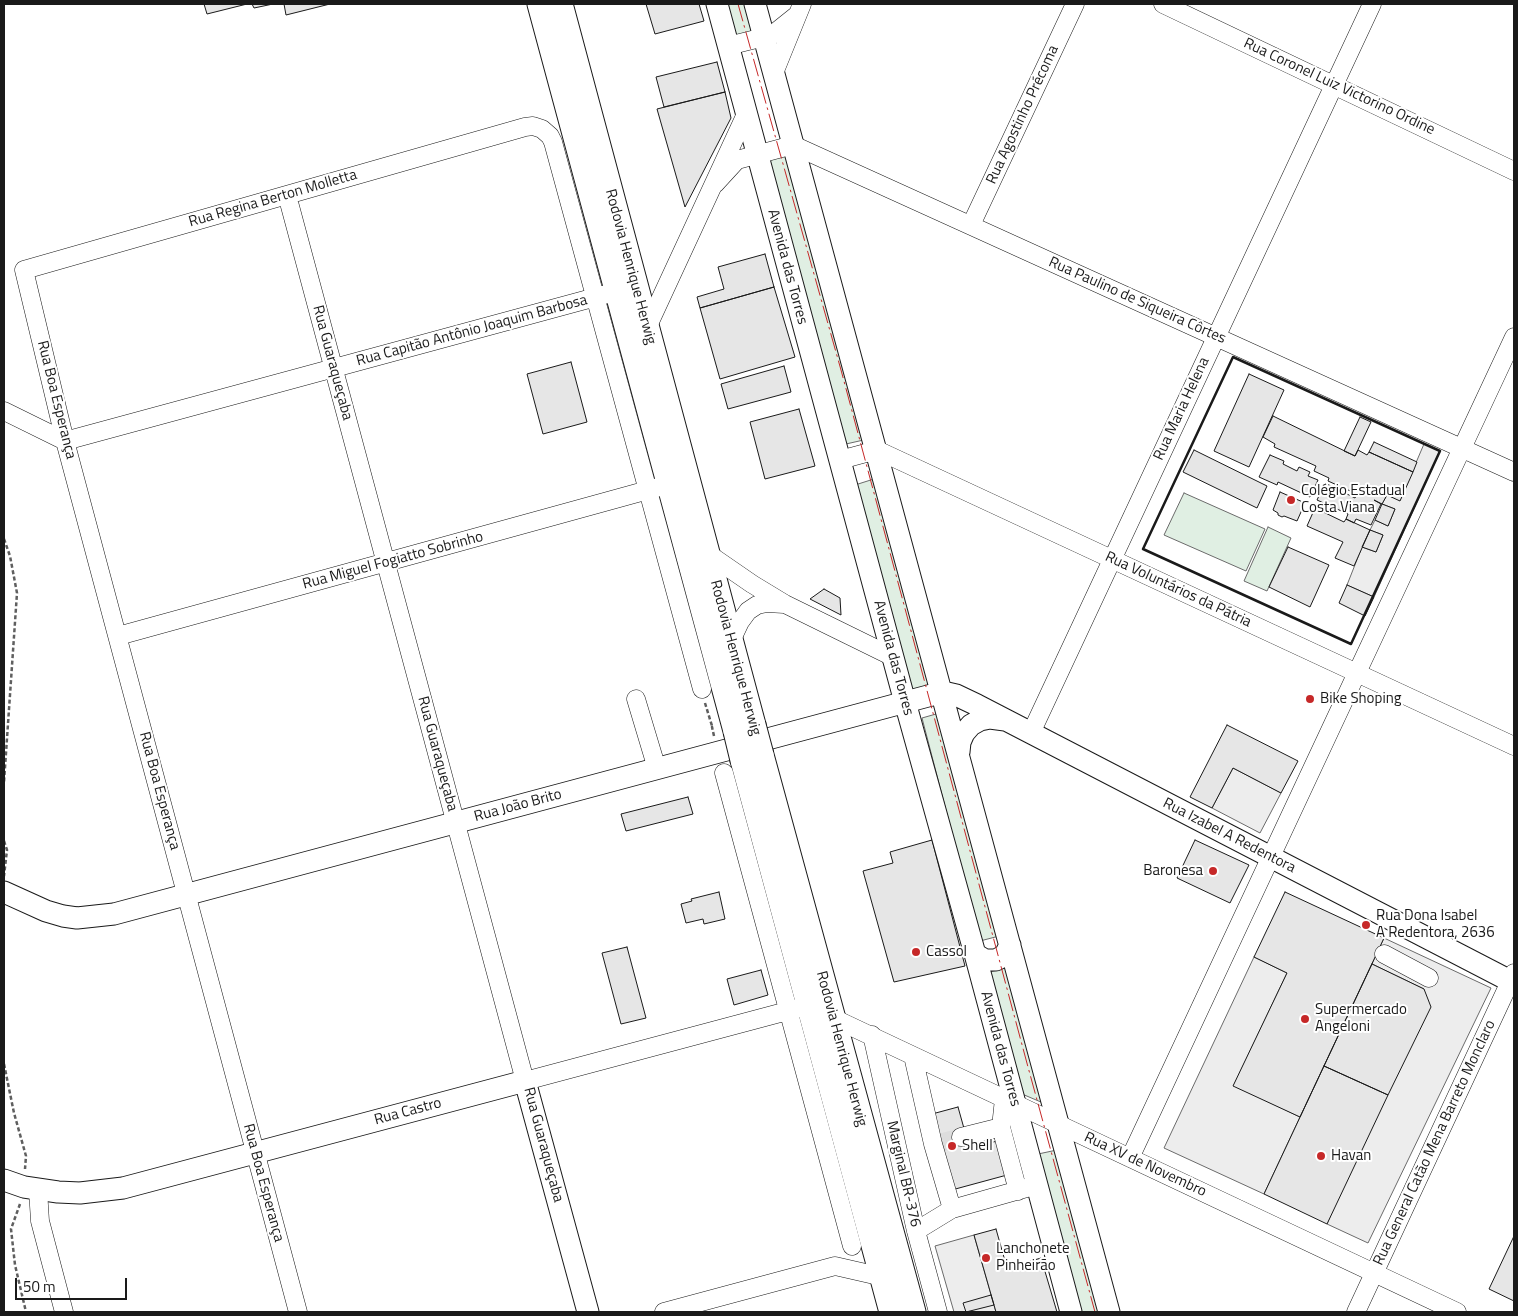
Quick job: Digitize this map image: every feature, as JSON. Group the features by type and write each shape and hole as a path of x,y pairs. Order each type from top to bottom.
{"highway":[{"name":"Rodovia Henrique Herwig","path":"540,4 607,294 659,488 734,728 799,1008 869,1226 892,1312"},
{"name":"Rodovia Henrique Herwig","path":"560,4 731,641 734,728"},
{"name":"Rodovia Henrique Herwig","path":"743,762 833,1018 913,1312"}],"main road":[{"name":"Avenida das Torres","path":"717,4 905,702 975,954 1027,1188 1071,1312"},
{"path":"755,4 1109,1312"},
{"name":"Rua João Brito","path":"4,892 46,911 63,916 77,918 114,914 942,692"},
{"name":"Rua Izabel A Redentora","path":"942,692 961,698 1031,733 1513,979"},
{"path":"958,752 964,732 971,725 980,720 990,718 1007,721"},
{"path":"975,954 985,960 996,960 1005,955 1010,945"},
{"name":"Rua Castro","path":"22,1185 80,1193 123,1188 526,1081"},
{"name":"Rua Guaraqueçaba","path":"526,1081 588,1312"}],"street":[{"name":"Rua Agostinho Précoma","path":"971,225 1075,4"},
{"name":"Rua Coronel Luiz Victorino Ordine","path":"1163,4 1514,170"},
{"name":"Rua Maria Helena","path":"1031,733 1372,4"},
{"path":"728,46 764,38 782,29 799,9"},
{"path":"774,72 799,9"},
{"path":"647,328 746,114"},
{"name":"Rua Regina Berton Molletta","path":"24,270 530,126 542,129 550,136 553,142 607,294"},
{"path":"714,184 737,160 794,145"},
{"name":"Rua Paulino de Siqueira Côrtes","path":"794,145 1514,472"},
{"path":"805,186 809,172 822,162 830,161"},
{"name":"Rua Guaraqueçaba","path":"287,195 526,1081"},
{"name":"Rua Boa Esperança","path":"24,270 65,440 298,1312"},
{"name":"Rua Capitão Antônio Joaquim Barbosa","path":"65,440 607,294"},
{"path":"1130,1158 1514,337"},
{"path":"4,411 65,440"},
{"path":"840,460 877,450"},
{"name":"Rua Voluntários da Pátria","path":"877,450 1514,746"},
{"path":"659,488 702,689"},
{"name":"Rua Miguel Fogiatto Sobrinho","path":"118,636 659,488"},
{"path":"707,553 739,576 785,604 893,657"},
{"path":"731,641 740,622 748,611 756,605 768,603 785,604"},
{"path":"636,699 657,768"},
{"path":"1384,954 1429,978"},
{"name":"Rua General Catão Mena Barreto Monclaro","path":"1356,1312 1513,979"},
{"path":"799,1008 852,1246"},
{"name":"Rua Castro","path":"526,1081 799,1008"},
{"name":"Rua XV de Novembro","path":"833,1018 1457,1312"},
{"name":"Marginal BR-376","path":"872,1035 916,1231 938,1312"},
{"path":"914,1056 952,1209"},
{"path":"916,1231 952,1209 1027,1188 1000,1126 1009,1101"},
{"path":"961,1137 1000,1126"},
{"path":"22,1185 40,1221 64,1312"},
{"path":"835,1266 869,1226"},
{"path":"664,1312 835,1266 883,1277"}],"path":[{"path":"4,539 10,556 17,593 4,782"},
{"path":"702,689 734,728"},
{"path":"4,841 7,850 4,878"},
{"path":"4,1064 14,1113 26,1156 19,1208 12,1229 14,1265 26,1312"}],"green space":[{"path":"727,4 747,4 754,32 737,38"},
{"path":"786,155 868,439 846,444 768,159"},
{"path":"877,478 934,689 912,692 855,485"},
{"path":"1184,493 1265,529 1246,571 1164,535"},
{"path":"1268,527 1291,538 1267,591 1244,581"},
{"path":"943,712 1003,935 980,941 922,718"},
{"path":"1011,966 1048,1105 1022,1094 990,972"},
{"path":"1057,1150 1100,1312 1081,1312 1038,1154"}],"shaded area":[{"path":"1424,444 1440,451 1374,597 1347,585 1362,547 1376,552 1383,535 1370,530 1375,520 1388,526 1395,509 1382,504 1387,495 1400,500"},
{"path":"1233,768 1281,793 1260,833 1212,808"},
{"path":"1384,938 1491,988 1368,1243 1327,1224 1424,989 1372,964"},
{"path":"1254,957 1287,973 1234,1085 1300,1117 1264,1194 1164,1148"},
{"path":"974,1235 996,1312 954,1312 935,1246"}],"building":[{"path":"204,4 247,4 207,14"},
{"path":"252,4 273,4 254,8"},
{"path":"284,4 330,4 286,15"},
{"path":"646,4 699,4 704,21 655,34"},
{"path":"717,62 725,92 664,107 656,77"},
{"path":"725,92 731,118 685,207 657,109"},
{"path":"765,254 774,287 700,308 697,297 724,289 718,267"},
{"path":"774,287 795,357 720,379 700,308"},
{"path":"571,362 587,422 543,434 527,374"},
{"path":"784,366 791,392 728,409 721,384"},
{"path":"1249,374 1284,390 1249,467 1214,451"},
{"path":"799,409 815,466 765,479 750,422"},
{"path":"1273,416 1355,456 1358,450 1367,455 1369,452 1413,472 1400,501 1387,495 1382,504 1374,500 1381,504 1371,525 1356,519 1354,523 1346,519 1348,514 1317,500 1325,483 1355,498 1357,494 1328,481 1329,478 1314,471 1316,466 1274,447 1275,444 1263,437"},
{"path":"1360,417 1371,422 1355,456 1344,451"},
{"path":"1374,442 1417,462 1413,472 1369,452"},
{"path":"1194,450 1267,486 1257,508 1183,472"},
{"path":"1270,455 1284,461 1283,464 1297,471 1299,467 1310,472 1308,476 1318,480 1310,497 1278,482 1277,485 1259,477"},
{"path":"1280,492 1305,503 1297,521 1282,517 1273,510"},
{"path":"1382,504 1395,509 1388,526 1375,520"},
{"path":"1315,508 1344,522 1346,519 1370,530 1354,566 1335,558 1343,542 1307,526"},
{"path":"1370,530 1383,535 1376,552 1362,547"},
{"path":"1288,547 1329,565 1310,607 1269,587"},
{"path":"1347,585 1374,597 1365,616 1339,603"},
{"path":"824,589 840,598 841,615 810,599"},
{"path":"1227,725 1298,761 1281,793 1233,768 1212,808 1190,797"},
{"path":"688,797 693,814 626,831 621,814"},
{"path":"932,840 965,966 894,982 863,871 893,863 890,852"},
{"name":"Baronesa","path":"1195,840 1249,865 1230,903 1177,878"},
{"path":"719,892 725,919 704,924 703,919 686,923 681,904 692,901 691,899"},
{"name":"Supermercado Angeloni","path":"1285,892 1384,938 1300,1117 1233,1086 1287,973 1254,957"},
{"path":"627,947 646,1018 621,1024 602,953"},
{"path":"1372,964 1424,989 1431,1007 1388,1095 1324,1066"},
{"path":"761,970 768,995 734,1005 727,979"},
{"name":"Havan","path":"1324,1066 1388,1095 1327,1224 1264,1194"},
{"name":"Shell","path":"958,1107 965,1132 961,1134 965,1150 997,1141 1007,1175 948,1191 932,1114"},
{"path":"996,1229 1007,1268 1041,1258 1057,1312 996,1312 974,1235"},
{"path":"1514,1236 1514,1301 1489,1289"},
{"path":"991,1295 994,1305 966,1312 963,1303"}],"tunnel":[{"path":"940,1143 961,1137"}],"wall":[{"path":"1233,357 1440,451 1351,644 1143,549 1233,357"}],"power":[{"path":"738,4 841,370 1095,1312"}],"place":[{"name":"Colégio Estadual Costa Viana","path":"1291,500"},
{"name":"Bike Shoping","path":"1310,699"},
{"name":"Baronesa","path":"1213,871"},
{"name":"Rua Dona Isabel A Redentora, 2636","path":"1366,925"},
{"name":"Cassol","path":"916,952"},
{"name":"Supermercado Angeloni","path":"1305,1019"},
{"name":"Shell","path":"952,1146"},
{"name":"Havan","path":"1321,1156"},
{"name":"Lanchonete Pinheirão","path":"986,1258"}]}
